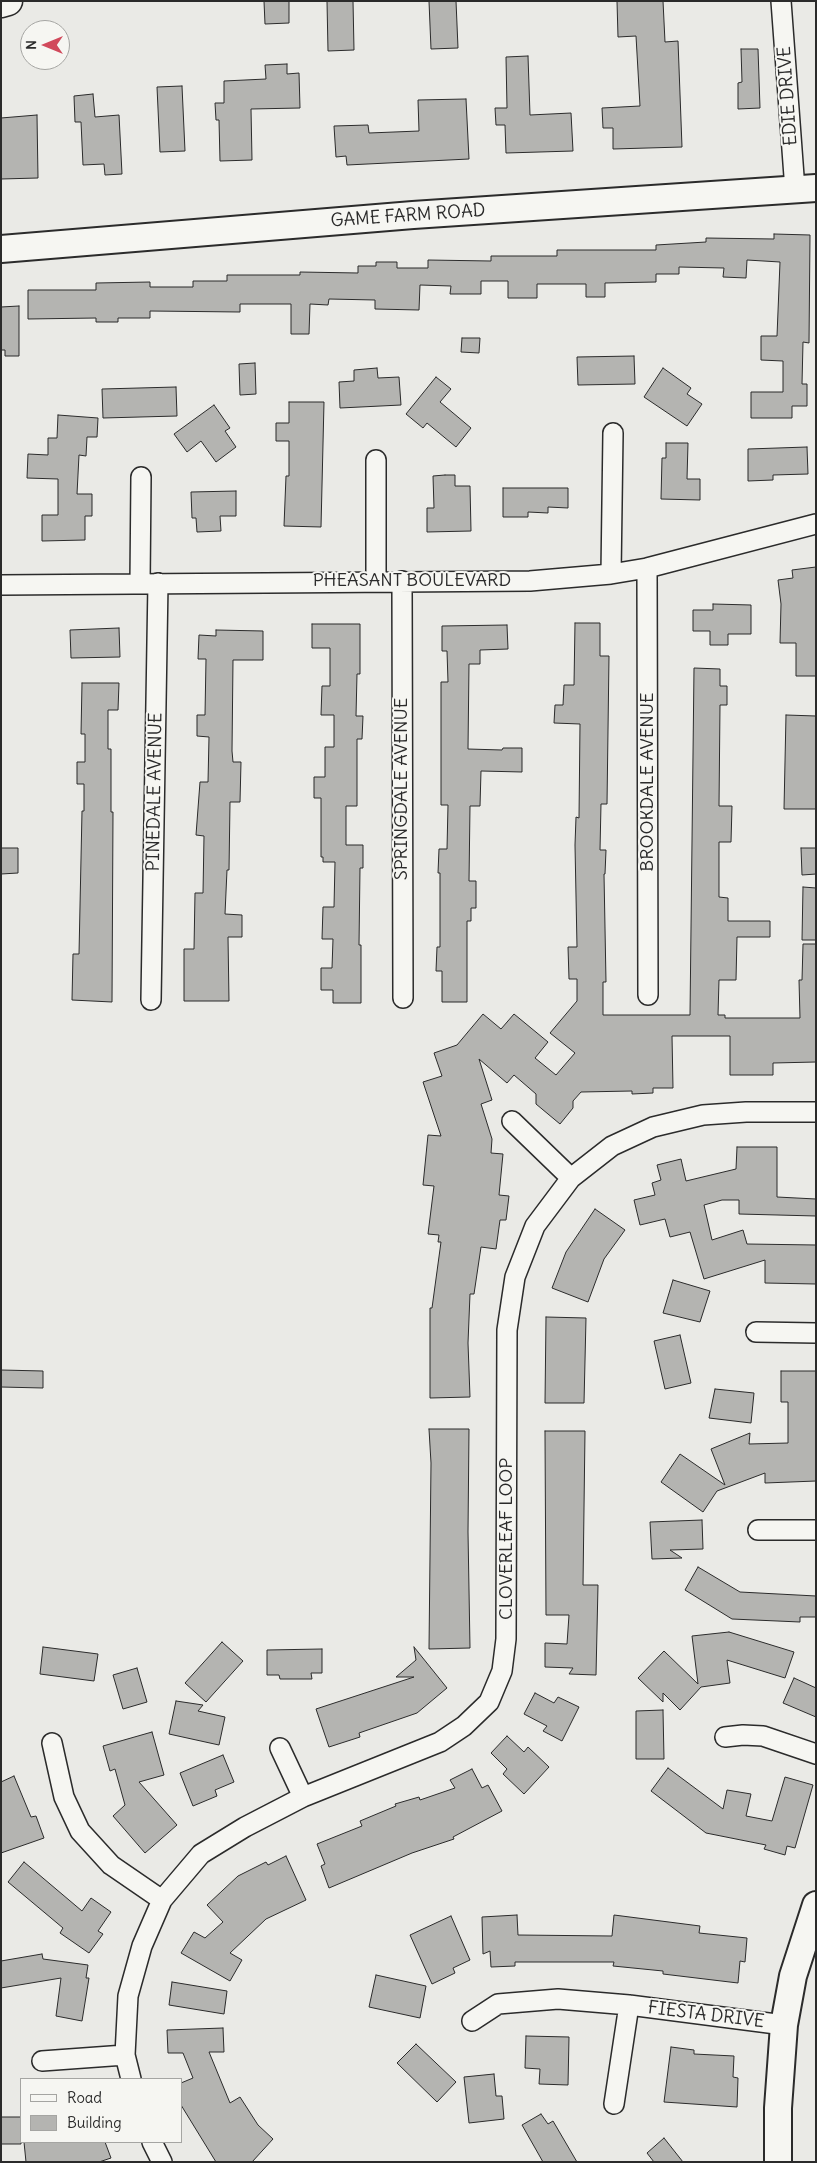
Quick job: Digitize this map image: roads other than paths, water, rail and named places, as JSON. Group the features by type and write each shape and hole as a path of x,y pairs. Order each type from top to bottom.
{"main road":[{"path":"1,3 8,1"}],"street":[{"name":"EDIE DRIVE","path":"781,1 805,189"},
{"name":"GAME FARM ROAD","path":"1,249 413,215 805,189"},
{"path":"611,574 613,433"},
{"path":"376,460 376,581"},
{"name":"PINEDALE AVENUE","path":"141,477 149,583 152,1000"},
{"name":"PHEASANT BOULEVARD","path":"1,585 530,581 611,574 647,568 816,524"},
{"name":"BROOKDALE AVENUE","path":"647,568 648,996"},
{"name":"SPRINGDALE AVENUE","path":"402,581 403,998"},
{"name":"CLOVERLEAF LOOP","path":"131,2078 125,2055 128,1996 142,1946 162,1900 201,1854 244,1827 303,1797 440,1742 464,1726 489,1702 502,1671 506,1640 507,1330 515,1276 535,1226 571,1178 612,1146 653,1127 703,1115 746,1112 816,1112"},
{"path":"512,1122 571,1178"},
{"path":"756,1332 816,1333"},
{"path":"758,1530 816,1530"},
{"path":"724,1737 763,1736 816,1754"},
{"path":"52,1743 64,1797 80,1831 111,1865 162,1900"},
{"path":"280,1748 303,1797"},
{"path":"778,2162 778,2108 784,2025 793,1976 816,1905"},
{"name":"FIESTA DRIVE","path":"472,2021 498,2004 558,1999 629,2005 784,2025"},
{"name":"FIESTA DRIVE","path":"614,2104 629,2005"},
{"path":"42,2061 125,2055"},
{"path":"152,2143 162,2162"}]}
